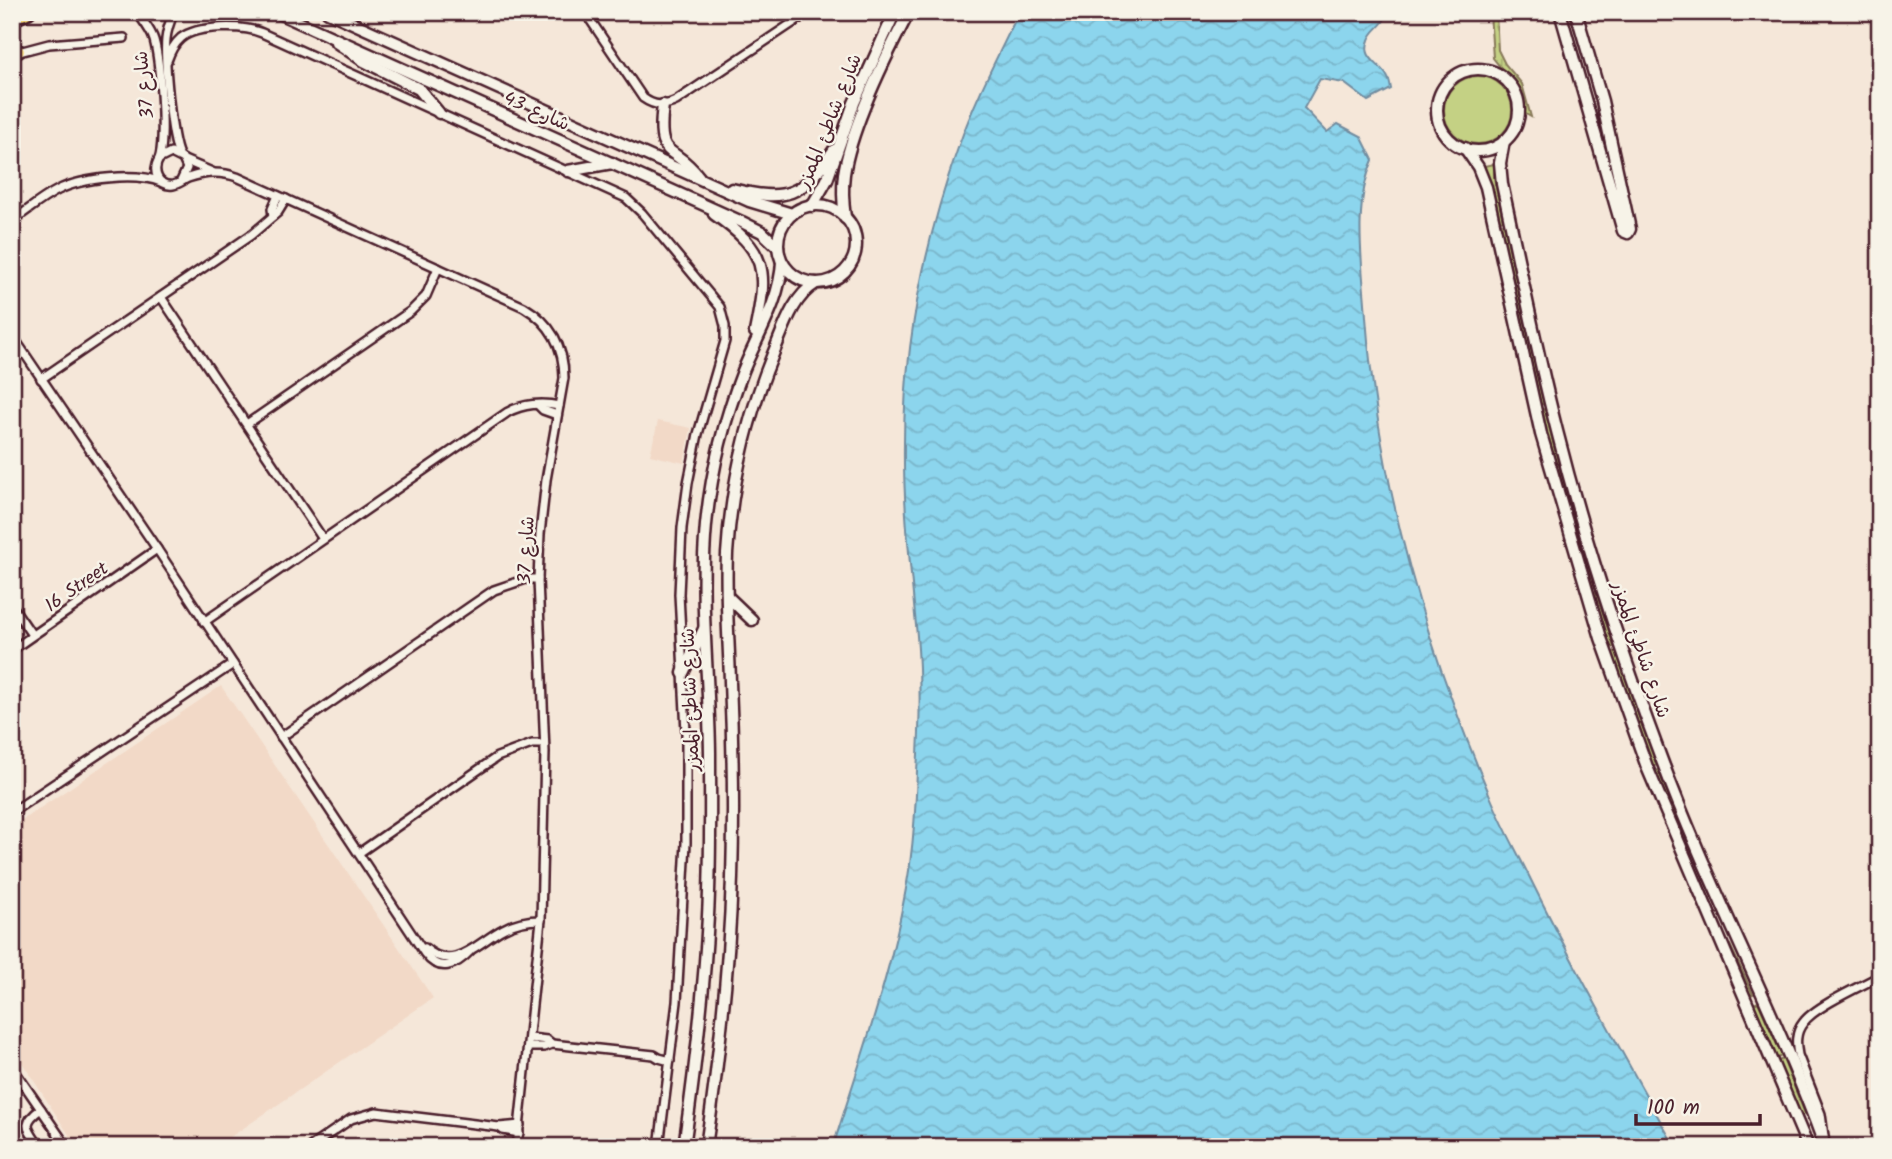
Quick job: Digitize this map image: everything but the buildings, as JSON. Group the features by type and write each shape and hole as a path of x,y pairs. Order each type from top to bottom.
{"main road":[{"path":"12,20 29,12"},
{"path":"147,12 163,12"},
{"name":"شارع 43","path":"276,12 697,201 762,232 778,247"},
{"name":"شارع 43","path":"328,12 759,206 792,214"},
{"name":"شارع شاطئ الممزر","path":"811,206 827,180 860,88 895,12"},
{"name":"شارع شاطئ الممزر","path":"845,218 843,184 848,155 875,85 909,12"},
{"path":"1560,12 1623,230 1628,233 1630,229 1602,101 1576,12"},
{"path":"328,35 357,58 419,89 439,113"},
{"path":"1467,70 1493,72 1510,85 1516,96 1517,120 1504,141 1485,150 1465,148 1445,135 1439,124 1437,113 1442,90 1449,80 1467,70"},
{"path":"1586,106 1598,108 1602,101"},
{"path":"663,105 660,129 665,146 706,182 765,196 789,193 804,186 814,178 840,141"},
{"name":"شارع شاطئ الممزر","path":"1504,141 1500,163 1502,184 1554,417 1583,527 1612,620 1658,751 1711,884 1798,1076 1825,1147"},
{"name":"شارع شاطئ الممزر","path":"1465,148 1478,167 1486,187 1541,434 1580,571 1616,681 1682,852 1808,1147"},
{"path":"568,171 612,163"},
{"path":"697,201 746,239 760,263 764,291 751,352"},
{"path":"811,206 829,207 845,218 851,225 856,242 853,260 842,274 816,283 794,275 782,262 778,247 781,229 792,214 811,206"},
{"name":"شارع شاطئ الممزر","path":"684,1147 701,1008 710,875 709,711 703,571 710,497 726,423 751,352 778,288 782,262"},
{"path":"706,1147 719,1045 732,876 733,762 727,596 730,524 748,429 762,383 799,299 816,283"},
{"path":"727,596 752,620"},
{"path":"683,673 704,628"},
{"path":"12,1140 17,1147"}],"street":[{"name":"شارع 37","path":"137,12 149,30 155,49 163,133 158,161"},
{"name":"شارع 37","path":"174,12 166,37 167,61 174,138 181,158 216,173 237,177 524,307 544,321 558,342 562,354 564,378 544,499 538,583 545,748 540,925 517,1147"},
{"path":"585,12 643,98 663,105 676,101 808,12"},
{"path":"167,61 177,42 192,32 249,29 568,171 626,198 637,207 713,296 724,319 725,341 698,434 682,527 679,594 686,843 681,948 659,1147"},
{"path":"15,52 50,44 124,38"},
{"path":"12,221 55,191 66,187 129,177 146,177 169,185 181,181 186,173 181,158 166,154 129,177"},
{"path":"158,161 155,171 161,182"},
{"name":"شارع 37","path":"181,181 216,173"},
{"path":"272,216 278,195"},
{"path":"41,379 251,234 278,212 286,199"},
{"path":"247,424 411,311 426,296 438,268"},
{"path":"161,297 323,539"},
{"path":"12,335 430,961 438,965 456,964 501,930 528,921 540,925"},
{"path":"204,622 508,412 545,403 559,406"},
{"path":"538,405 557,415"},
{"name":"16 Street","path":"12,650 157,549"},
{"path":"281,737 494,590 526,579 538,583"},
{"path":"12,606 32,635"},
{"path":"12,812 233,664"},
{"path":"359,853 497,757 532,744 545,748"},
{"path":"1825,1147 1821,1114 1796,1047 1798,1031 1814,1012 1880,976"},
{"path":"530,1038 547,1040 552,1044"},
{"path":"529,1046 544,1047 552,1044 654,1055 660,1052 671,1057"},
{"path":"12,1067 67,1147"},
{"path":"40,1147 27,1124 41,1109"},
{"path":"310,1147 351,1119 376,1112 519,1129"}],"shaded area":[{"path":"658,421 691,428 684,463 650,455"},
{"path":"221,686 433,998 216,1147 77,1147 12,1047 12,827"}],"green space":[{"path":"1490,12 1496,12 1498,50 1505,64 1522,84 1531,117 1524,113 1517,88 1493,58"},
{"path":"1478,76 1491,79 1502,86 1509,97 1512,110 1509,123 1502,134 1491,141 1478,144 1465,141 1454,134 1447,123 1444,110 1447,97 1454,86 1465,79"},
{"path":"1494,164 1494,178 1503,220 1498,222 1484,166"},
{"path":"1504,224 1517,281 1512,282 1499,225"},
{"path":"1518,285 1531,343 1525,344 1512,287"},
{"path":"1531,347 1544,404 1539,405 1526,348"},
{"path":"1545,409 1559,466 1555,467 1540,410"},
{"path":"1560,469 1576,526 1572,528 1556,471"},
{"path":"1577,530 1595,587 1590,588 1573,532"},
{"path":"1596,591 1614,647 1609,649 1591,593"},
{"path":"1616,651 1636,707 1631,708 1611,653"},
{"path":"1637,711 1657,765 1652,767 1632,713"},
{"path":"1658,770 1681,823 1676,825 1653,772"},
{"path":"1730,945 1753,994 1749,996 1726,947"},
{"path":"1758,1002 1782,1056 1777,1058 1752,1005"},
{"path":"1783,1059 1805,1114 1800,1116 1778,1061"}],"water":[{"path":"1019,12 1387,12 1367,46 1370,56 1389,79 1391,89 1368,101 1344,83 1320,79 1304,108 1327,132 1338,124 1361,136 1373,160 1363,197 1360,237 1366,317 1381,439 1408,559 1444,677 1497,812 1544,907 1675,1147 833,1147 887,972 904,900 913,841 920,687 904,468 905,406 912,330 936,218 959,145 979,94"}]}
